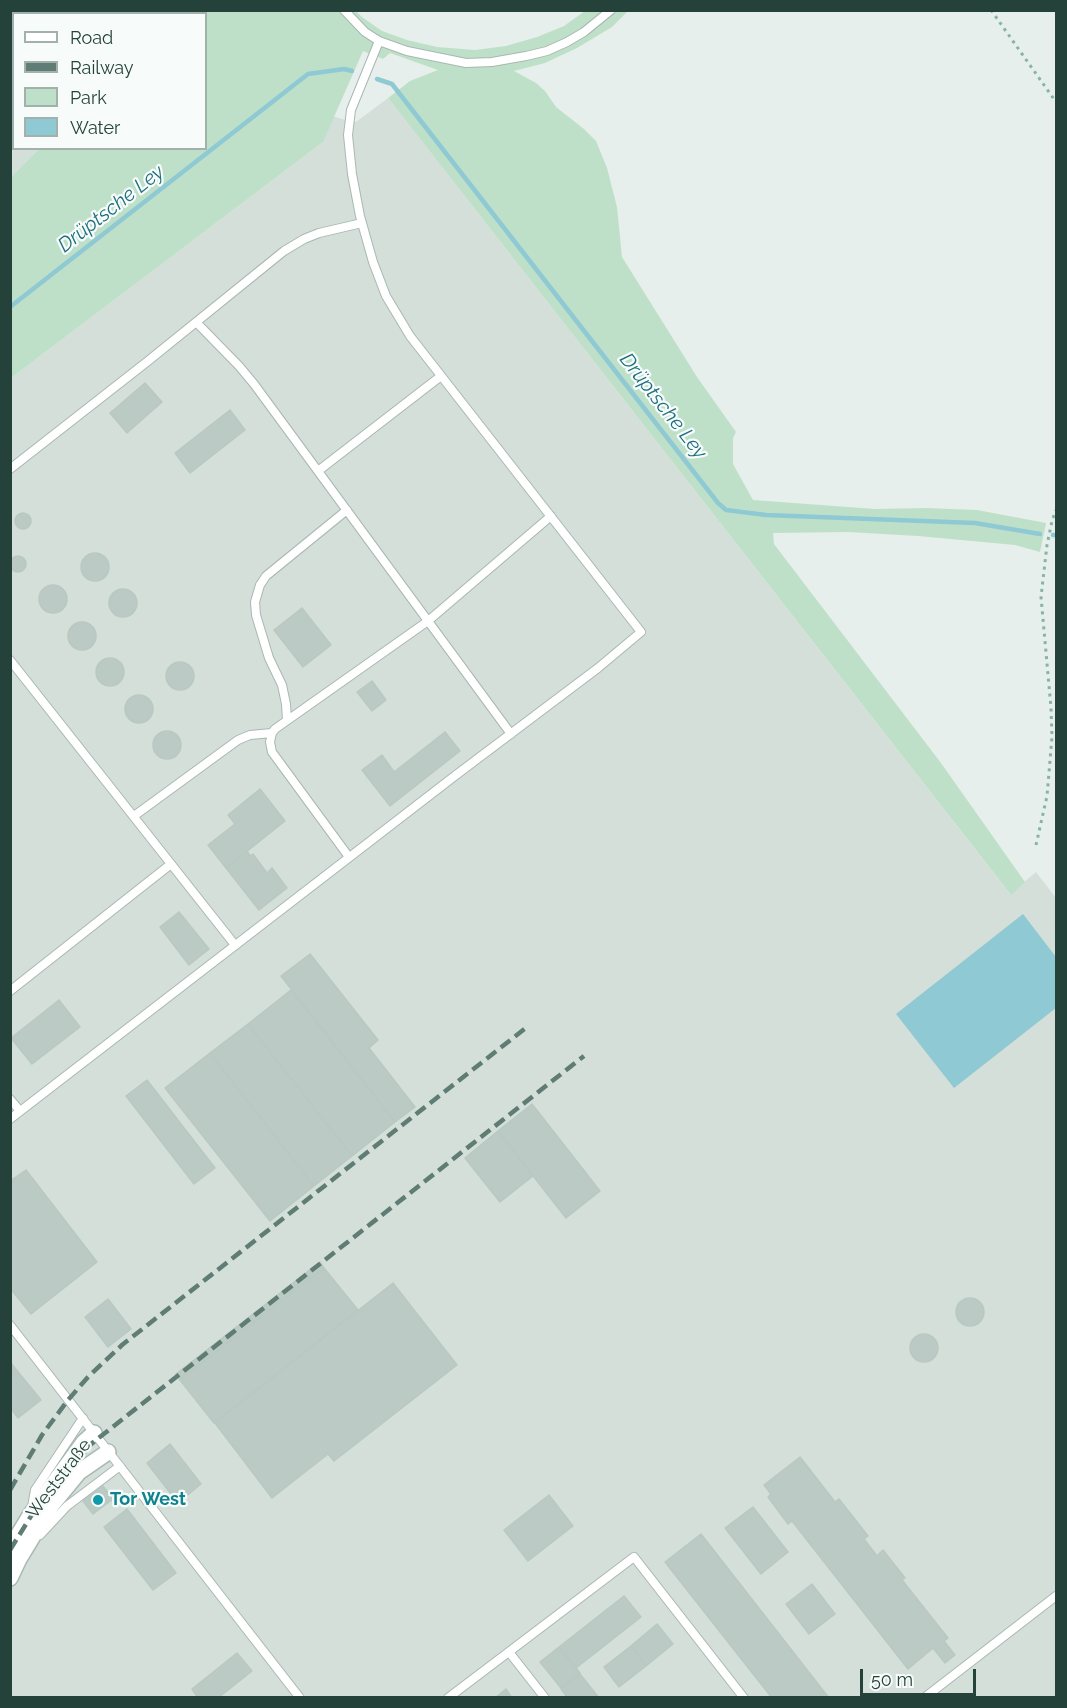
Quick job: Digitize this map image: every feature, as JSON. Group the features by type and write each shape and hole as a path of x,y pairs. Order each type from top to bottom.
{"street":[{"name":"Weststraße","path":"19,1558 17,1537 31,1514 84,1442 94,1433"},
{"name":"Weststraße","path":"10,1578 19,1558 51,1506 79,1472 108,1452"}],"lane":[{"path":"344,10 365,32 379,41 407,51 466,63 492,62 547,51 584,32 611,10"},
{"path":"10,1119 598,668 641,632 410,336 392,309 373,262 362,223 352,174 348,128 351,110 379,41"},
{"path":"10,469 284,250 304,238 362,223"},
{"path":"196,322 239,366 510,734"},
{"path":"318,471 441,376"},
{"path":"287,720 282,685 270,658 256,615 255,602 260,585 266,576 347,510"},
{"path":"349,857 272,752 270,742 272,733 287,720 428,621 551,516"},
{"path":"10,660 235,945"},
{"path":"134,816 238,740 250,735 272,733"},
{"path":"10,991 171,864"},
{"path":"10,1099 20,1111"},
{"path":"10,1325 300,1698"},
{"path":"31,1514 35,1490 82,1418"},
{"path":"19,1558 67,1506 120,1466"},
{"path":"448,1698 634,1557 744,1698"},
{"path":"924,1698 1056,1596"},
{"path":"509,1652 545,1698"}],"path":[{"path":"991,10 1056,102"},
{"path":"1036,845 1047,796 1052,737 1041,597 1047,545 1056,510"}],"shaded area":[{"path":"68,10 174,11 173,12 66,12"},
{"path":"12,65 12,150 38,150 11,177 10,67"},
{"path":"388,98 1010,894 1036,872 1056,898 1056,1697 11,1698 11,378 323,142 292,104 356,122"}],"green space":[{"path":"356,11 382,31 407,40 437,47 475,50 506,46 537,37 564,26 585,11 628,11 612,27 577,48 545,63 514,71 536,83 556,107 596,141 607,168 617,207 622,257 697,377 736,432 733,438 733,464 753,500 875,509 977,510 1046,523 1040,552 1015,545 918,536 848,532 773,533 774,544 941,763 1025,882 1011,895 388,98 410,81 438,70 390,53 383,59 363,51 323,142 11,378 11,177 38,150 207,150 207,12 173,12"}],"water":[{"path":"1023,914 1056,957 1056,1008 954,1088 896,1014"}],"building":[{"path":"145,383 162,402 127,433 110,413"},
{"path":"230,410 245,430 190,473 175,453"},
{"path":"23,513 29,515 31,521 29,527 23,529 17,527 15,521 17,515"},
{"path":"95,553 105,557 109,567 105,577 95,581 85,577 81,567 85,557"},
{"path":"18,556 24,558 26,564 24,570 18,572 12,570 10,564 12,558"},
{"path":"53,585 63,589 67,599 63,609 53,613 43,609 39,599 43,589"},
{"path":"123,589 133,593 137,603 133,613 123,617 113,613 109,603 113,593"},
{"path":"302,608 331,645 303,667 274,630"},
{"path":"82,622 92,626 96,636 92,646 82,650 72,646 68,636 72,626"},
{"path":"110,658 120,662 124,672 120,682 110,686 100,682 96,672 100,662"},
{"path":"180,662 190,666 194,676 190,686 180,690 170,686 166,676 170,666"},
{"path":"372,681 386,700 372,711 357,692"},
{"path":"139,695 149,699 153,709 149,719 139,723 129,719 125,709 129,699"},
{"path":"167,731 177,735 181,745 177,755 167,759 157,755 153,745 157,735"},
{"path":"445,732 460,751 390,806 362,770 382,755 394,772"},
{"path":"260,789 285,821 226,868 208,845 235,824 228,815"},
{"path":"247,851 250,856 253,854 267,873 272,868 287,888 259,910 226,868"},
{"path":"179,912 209,949 189,965 160,927"},
{"path":"310,954 378,1040 369,1048 415,1107 395,1122 281,976"},
{"path":"291,990 395,1122 352,1156 248,1024"},
{"path":"59,1000 80,1027 32,1064 11,1038"},
{"path":"248,1024 352,1156 314,1186 210,1053"},
{"path":"210,1053 314,1186 270,1221 165,1088"},
{"path":"147,1080 215,1168 194,1184 126,1096"},
{"path":"532,1104 600,1191 566,1218 498,1131"},
{"path":"498,1131 533,1176 500,1202 465,1158"},
{"path":"26,1170 97,1262 31,1314 10,1288 10,1181"},
{"path":"320,1262 324,1268 180,1380 176,1374"},
{"path":"324,1268 358,1310 214,1423 180,1380"},
{"path":"393,1283 457,1365 334,1461 328,1454 272,1498 215,1423"},
{"path":"970,1298 980,1302 984,1312 980,1322 970,1326 960,1322 956,1312 960,1302"},
{"path":"108,1299 131,1329 108,1347 85,1317"},
{"path":"924,1334 934,1338 938,1348 934,1358 924,1362 914,1358 910,1348 914,1338"},
{"path":"10,1362 41,1400 18,1418 10,1407"},
{"path":"170,1444 201,1484 178,1503 147,1463"},
{"path":"800,1457 835,1502 839,1499 868,1536 864,1539 877,1556 883,1550 905,1578 902,1580 948,1638 944,1641 955,1655 945,1663 933,1648 908,1669 792,1521 788,1524 768,1497 771,1494 764,1485"},
{"name":"Tor West","path":"103,1486 113,1499 93,1514 83,1501"},
{"path":"549,1495 573,1526 528,1561 504,1530"},
{"path":"753,1507 788,1552 761,1574 725,1528"},
{"path":"127,1509 176,1573 153,1590 104,1527"},
{"path":"701,1534 829,1698 772,1698 665,1562"},
{"path":"812,1584 835,1614 809,1634 786,1604"},
{"path":"624,1596 641,1617 576,1668 559,1647"},
{"path":"657,1624 673,1644 646,1666 631,1646"},
{"path":"631,1646 646,1666 619,1687 604,1667"},
{"path":"559,1647 580,1673 561,1688 540,1662"},
{"path":"237,1653 252,1671 218,1698 198,1698 192,1689"},
{"path":"580,1674 599,1698 568,1698 561,1689"},
{"path":"506,1689 512,1698 495,1698"}],"waterway":[{"name":"Drüptsche Ley","path":"10,307 308,74 344,69 352,71"},
{"name":"Drüptsche Ley","path":"377,79 392,84 718,503 726,510 766,515 975,523 1040,534"}],"railway":[{"path":"10,1490 42,1435 68,1400 88,1377 122,1345 527,1027"},
{"path":"10,1550 41,1500 58,1478 91,1444 584,1056"}],"place":[{"name":"Tor West","path":"98,1500"}]}
